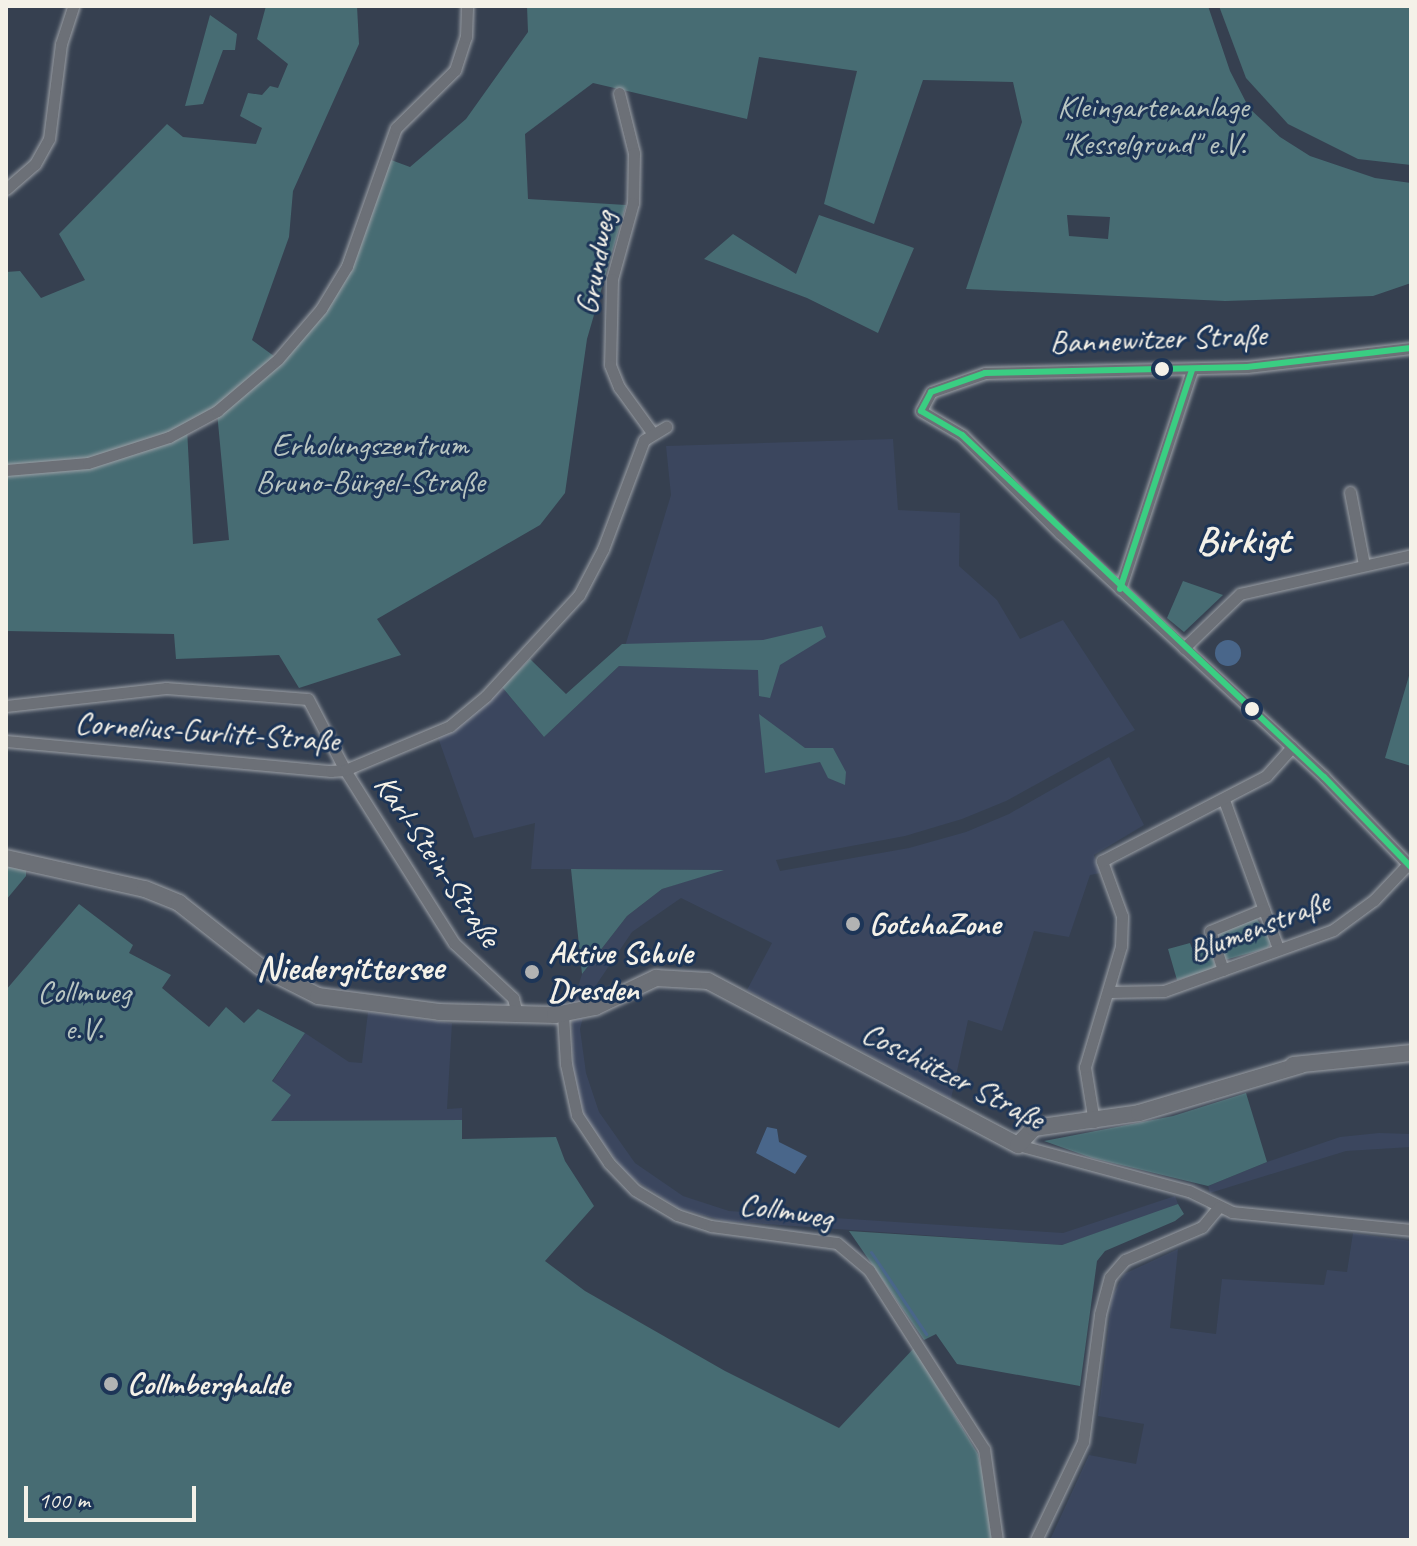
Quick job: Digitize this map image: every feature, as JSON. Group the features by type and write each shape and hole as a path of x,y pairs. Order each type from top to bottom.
{"street":[{"path":"6,189 35,164 49,139 61,44 73,6"},
{"path":"6,470 63,467 124,454 203,420 248,386 289,348 336,286 358,242 393,134 444,85 459,60 467,6"},
{"name":"Grundweg","path":"619,93 634,153 633,203 612,279 610,365 619,387 651,431"},
{"name":"Bannewitzer Straße","path":"1120,589 962,435 921,411 931,392 985,373 1192,370 1411,348"},
{"path":"1192,370 1120,589 1292,747 1410,866"},
{"path":"651,431 666,427"},
{"name":"Cornelius-Gurlitt-Straße","path":"6,741 214,764 345,770 450,726 486,696 573,602 600,557 651,431"},
{"path":"1350,492 1364,565"},
{"path":"1184,648 1240,594 1411,555"},
{"name":"Karl-Stein-Straße","path":"6,706 166,688 297,697 314,706 345,770 456,947 513,998 517,1014"},
{"path":"1094,1122 1085,1067 1109,992 1122,916 1102,861 1266,776 1292,747"},
{"path":"1224,800 1278,948"},
{"path":"6,858 145,889 179,903 284,983 318,996 439,1012 571,1012"},
{"name":"Blumenstraße","path":"1109,992 1149,995 1223,970 1355,917 1410,866"},
{"path":"1223,970 1210,931 1264,909"},
{"name":"Coschützer Straße","path":"571,1012 656,978 708,981 1018,1145 1163,1183 1219,1207 1248,1215 1411,1230"},
{"name":"Collmweg","path":"571,1012 566,1064 577,1115 609,1163 635,1190 677,1215 731,1230 837,1243 854,1254 931,1362 984,1449 997,1540"},
{"path":"1018,1145 1034,1128 1094,1122 1252,1077 1281,1065 1411,1053"},
{"path":"1036,1540 1083,1442 1100,1314 1110,1277 1125,1260 1202,1227 1219,1207"}],"shaded area":[{"path":"893,439 898,510 960,513 959,566 997,600 1020,639 1063,620 1135,730 1006,801 962,819 905,836 776,860 780,871 909,848 966,832 1009,814 1109,757 1144,825 1094,855 1100,873 1090,875 1069,937 1034,931 1002,1031 968,1020 951,1099 747,990 772,943 681,898 632,932 588,997 580,1029 586,1073 599,1112 635,1163 683,1196 729,1211 1063,1233 1175,1196 1178,1204 1062,1245 725,1221 678,1208 626,1174 586,1120 573,1077 572,1006 582,974 627,916 662,889 720,870 531,869 535,823 474,838 436,732 502,687 544,737 619,666 671,495 666,446"},
{"path":"1228,640 1237,644 1241,653 1237,662 1228,666 1219,662 1215,653 1219,644"},
{"path":"368,1012 452,1023 447,1109 462,1108 462,1120 270,1121 272,1082 305,1033 349,1062 362,1063"},
{"path":"767,1127 777,1129 779,1142 807,1156 795,1174 756,1153"},
{"path":"1411,1134 1411,1147 1346,1151 1210,1193 1208,1186 1267,1162 1340,1137"},
{"path":"1353,1233 1411,1241 1411,1540 1050,1540 1089,1455 1136,1464 1144,1424 1098,1416 1112,1297 1124,1274 1178,1249 1170,1328 1216,1334 1222,1279 1324,1285 1327,1270 1347,1272"}],"green space":[{"path":"266,6 357,6 359,44 293,191 289,237 252,340 278,359 329,298 383,157 410,167 466,119 528,32 527,6 1208,6 1230,71 1249,108 1280,137 1310,156 1375,178 1411,183 1411,283 1373,296 1225,301 966,289 1022,122 1013,82 923,80 874,224 824,204 857,71 759,57 747,119 593,83 525,134 528,199 626,205 587,339 565,493 540,525 377,619 401,655 299,688 279,655 176,659 174,634 6,631 6,272 20,271 41,298 85,280 59,234 167,124 183,137 256,144 262,128 240,116 248,93 262,95 270,86 278,88 288,64 257,39","holes":["1067,215 1110,217 1108,239 1069,236","217,412 229,540 193,544 187,428"]},
{"path":"1219,6 1411,6 1411,165 1358,159 1288,124 1246,78"},
{"path":"210,15 237,34 235,50 223,50 203,104 185,106"},
{"path":"819,215 914,248 878,333 807,298 704,259 733,234 796,274"},
{"path":"1183,581 1223,595 1184,632 1167,618"},
{"path":"822,626 826,637 780,665 770,698 759,696 758,670 619,666 544,737 502,687 530,659 566,694 622,644 763,640"},
{"path":"1411,669 1411,766 1385,758"},
{"path":"759,714 805,748 833,748 846,772 845,785 828,778 820,762 765,773"},
{"path":"6,858 26,866 26,876 6,900"},
{"path":"571,869 724,870 662,889 627,916 582,974"},
{"name":"Collmweg e.V.","path":"79,904 133,945 129,953 171,975 162,988 209,1027 226,1007 244,1023 258,1009 305,1033 272,1081 291,1095 271,1121 462,1120 462,1139 556,1137 565,1161 594,1206 545,1261 585,1291 725,1371 839,1428 914,1348 978,1454 997,1540 6,1540 6,990"},
{"path":"1256,917 1271,942 1268,948 1225,960 1219,932"},
{"path":"1190,943 1193,951 1209,946 1216,968 1177,980 1168,949"},
{"path":"1246,1093 1267,1162 1208,1186 1092,1158 1044,1141 1173,1116"},
{"path":"1178,1204 1184,1214 1175,1221 1105,1251 1097,1261 1080,1386 957,1364 936,1334 924,1340 849,1231 1062,1245"}],"waterway":[{"path":"871,1252 926,1334"}],"transit line":[{"path":"921,411 931,392 985,373 1247,367 1411,348"},
{"path":"1120,589 1192,370"},
{"path":"921,411 962,435 1324,777 1411,867"}],"place":[{"name":"GotchaZone","path":"853,924"},
{"name":"Aktive Schule Dresden","path":"532,972"},
{"name":"Collmberghalde","path":"111,1384"}],"district":[{"name":"Birkigt","path":"1243,540"},
{"name":"Niedergittersee","path":"350,968"}],"park label":[{"name":"Kleingartenanlage \"Kesselgrund\" e.V.","path":"1153,126"},
{"name":"Erholungszentrum Bruno-Bürgel-Straße","path":"370,464"}]}
